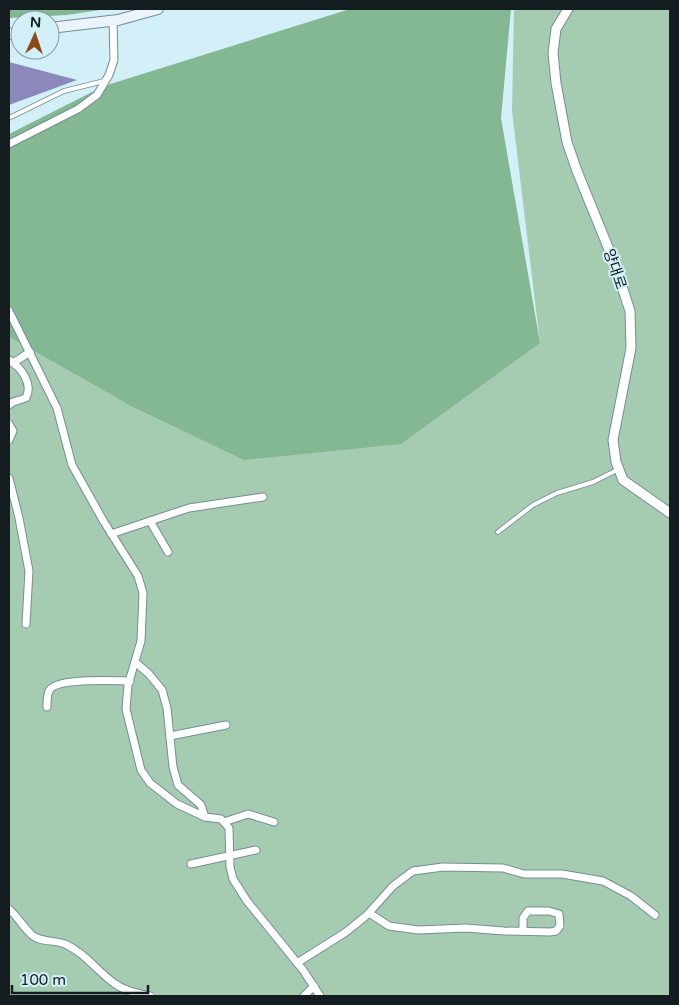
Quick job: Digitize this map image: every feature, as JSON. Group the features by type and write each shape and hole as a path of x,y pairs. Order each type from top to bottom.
{"main road":[{"path":"60,27 113,21 158,9"}],"street":[{"name":"양대로","path":"568,9 556,29 553,53 556,83 567,142 576,171 614,262 630,311 631,348 613,440 616,462 623,480 670,513"},
{"path":"9,144 78,109 98,95 114,60 113,21"},
{"path":"9,311 57,408 72,465 111,534 138,576 143,593 141,641 130,681 126,709 141,770 150,783 177,804 205,817 221,819 230,828 229,856 233,879 247,901 297,963 320,996"},
{"path":"9,405 26,398 30,391 27,380 11,361 30,352"},
{"path":"9,424 13,431 9,440"},
{"path":"9,478 29,571 26,624"},
{"path":"111,534 189,508 263,497"},
{"path":"150,521 168,552"},
{"path":"135,662 150,674 162,690 167,708 173,767 178,785 201,805 205,817"},
{"path":"47,707 48,691 53,686 65,682 130,681"},
{"path":"170,736 226,725"},
{"path":"224,822 248,814 274,822"},
{"path":"191,864 256,850"},
{"path":"297,963 346,932 369,913 393,886 413,871 443,866 503,868 524,874 562,874 603,880 631,896 655,915"},
{"path":"9,909 34,937 66,944 86,957 112,982 124,989 150,996"},
{"path":"369,913 389,926 418,930 466,928 523,931 550,932 556,931 560,926 559,914 550,910 528,911 523,918 523,931"},
{"path":"304,996 314,986"}],"lane":[{"path":"9,118 64,91 106,80"},
{"path":"498,532 533,505 558,493 593,482 619,469"}],"green space":[{"path":"9,9 107,9 60,15 60,10 10,10 9,18"},
{"path":"350,9 511,9 501,118 540,343 401,444 244,460 129,405 9,337 9,134 104,86"},
{"path":"514,9 670,9 670,996 9,996 9,337 129,405 540,343 512,111"}],"water":[{"path":"9,62 77,80 9,105"}]}
